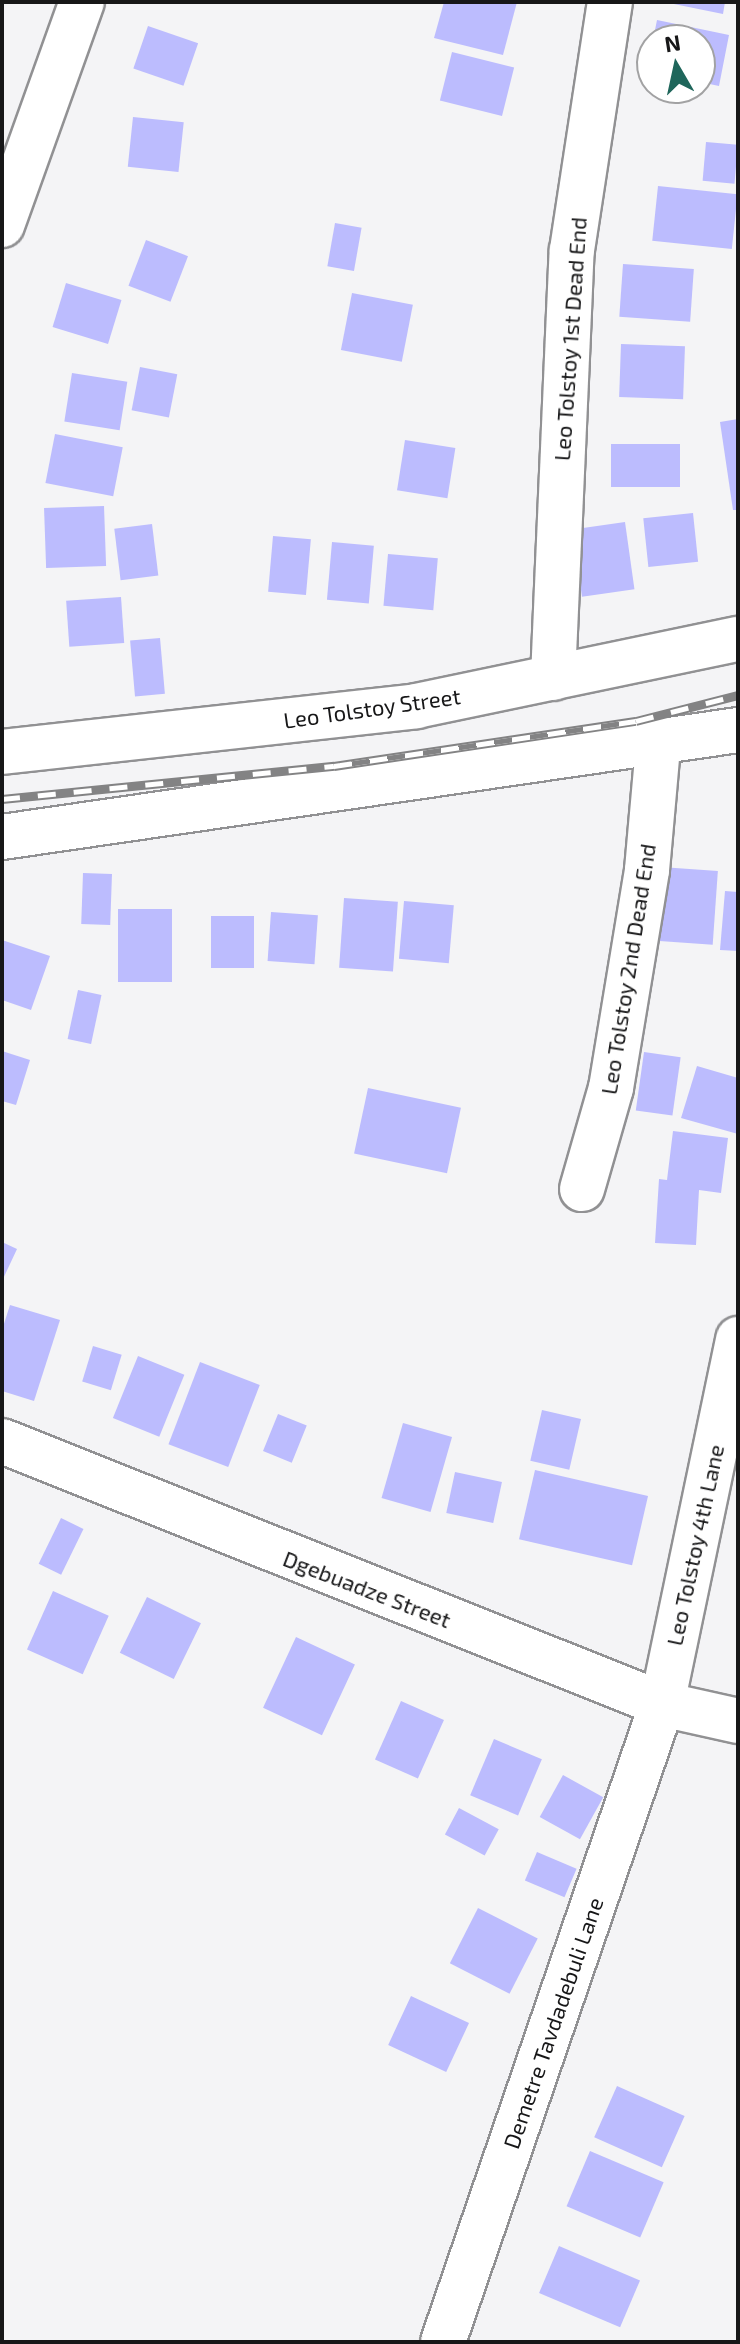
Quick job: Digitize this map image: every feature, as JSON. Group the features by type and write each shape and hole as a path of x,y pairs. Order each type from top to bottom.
{"street":[{"path":"2,225 82,2"},
{"name":"Leo Tolstoy 1st Dead End","path":"553,678 572,250 610,2"},
{"name":"Leo Tolstoy Street","path":"2,752 416,706 738,639"},
{"path":"2,837 658,746 738,730"},
{"name":"Leo Tolstoy 2nd Dead End","path":"582,1189 611,1088 647,870 658,746"},
{"name":"Leo Tolstoy 4th Lane","path":"662,1704 738,1339"},
{"name":"Dgebuadze Street","path":"2,1441 662,1704 738,1721"},
{"name":"Demetre Tavdadebuli Lane","path":"443,2342 662,1704"}],"building":[{"path":"444,2 517,2 503,55 434,38"},
{"path":"664,2 725,2 723,14"},
{"path":"148,26 198,43 183,86 133,69"},
{"path":"716,32 729,35 719,86 716,85"},
{"path":"452,52 514,67 502,116 440,101"},
{"path":"133,117 184,122 178,172 128,167"},
{"path":"706,142 738,145 734,184 703,181"},
{"path":"658,186 738,194 732,249 652,241"},
{"path":"335,223 362,228 354,271 327,266"},
{"path":"146,240 188,256 170,302 128,286"},
{"path":"623,264 694,269 690,322 619,317"},
{"path":"66,283 121,300 108,344 53,327"},
{"path":"352,293 413,305 402,362 341,350"},
{"path":"621,344 685,346 683,399 619,397"},
{"path":"140,367 177,374 169,417 132,410"},
{"path":"72,373 127,382 120,430 64,421"},
{"path":"738,419 738,510 733,510 720,422"},
{"path":"55,434 123,447 113,496 45,483"},
{"path":"405,440 455,448 447,498 397,490"},
{"path":"611,444 680,444 680,487 611,487"},
{"path":"104,506 106,566 46,568 44,508"},
{"path":"693,513 698,562 648,567 643,518"},
{"path":"625,522 634,589 582,597 573,529"},
{"path":"152,524 158,576 121,580 114,529"},
{"path":"273,536 311,539 306,595 268,592"},
{"path":"332,542 374,546 369,603 327,600"},
{"path":"388,554 438,558 433,610 383,606"},
{"path":"121,597 124,643 69,647 66,601"},
{"path":"160,638 165,694 135,696 130,641"},
{"path":"661,867 718,871 713,945 656,941"},
{"path":"83,873 112,874 110,925 81,924"},
{"path":"725,891 738,892 738,951 720,950"},
{"path":"344,898 398,902 393,972 339,968"},
{"path":"404,901 454,905 449,963 399,959"},
{"path":"118,909 172,909 172,982 118,982"},
{"path":"271,912 318,915 314,964 268,961"},
{"path":"211,916 254,916 254,968 211,968"},
{"path":"2,940 50,956 31,1010 2,1000"},
{"path":"78,990 101,995 91,1044 68,1039"},
{"path":"2,1051 30,1060 16,1105 2,1101"},
{"path":"644,1052 681,1057 672,1116 636,1110"},
{"path":"697,1066 738,1078 738,1134 681,1118"},
{"path":"368,1088 461,1108 447,1173 354,1154"},
{"path":"673,1131 728,1138 721,1193 699,1190 696,1245 655,1243 659,1179 667,1180"},
{"path":"2,1242 17,1249 2,1281"},
{"path":"10,1305 60,1320 34,1401 2,1391 2,1330"},
{"path":"93,1346 122,1355 111,1390 82,1381"},
{"path":"138,1356 184,1375 159,1437 113,1418"},
{"path":"200,1362 260,1385 228,1467 168,1444"},
{"path":"542,1410 581,1419 569,1470 530,1461"},
{"path":"278,1414 307,1426 292,1463 263,1451"},
{"path":"403,1423 452,1437 431,1512 382,1498"},
{"path":"535,1470 648,1496 632,1565 519,1539"},
{"path":"455,1472 502,1482 493,1523 446,1513"},
{"path":"61,1518 83,1529 61,1575 39,1564"},
{"path":"53,1591 109,1616 83,1674 27,1649"},
{"path":"147,1597 201,1623 174,1679 120,1653"},
{"path":"296,1637 355,1664 322,1735 263,1708"},
{"path":"401,1701 444,1720 418,1779 375,1759"},
{"path":"494,1739 542,1759 518,1815 470,1795"},
{"path":"563,1775 603,1797 580,1839 540,1817"},
{"path":"459,1808 499,1829 485,1856 445,1834"},
{"path":"537,1852 577,1869 564,1897 525,1881"},
{"path":"478,1908 538,1938 510,1994 450,1963"},
{"path":"411,1996 469,2023 446,2072 388,2045"},
{"path":"617,2086 685,2116 662,2167 594,2137"},
{"path":"590,2151 664,2182 640,2237 567,2206"},
{"path":"559,2246 640,2280 620,2327 539,2293"}],"railway":[{"path":"2,799 334,766 636,721 738,695"}]}
